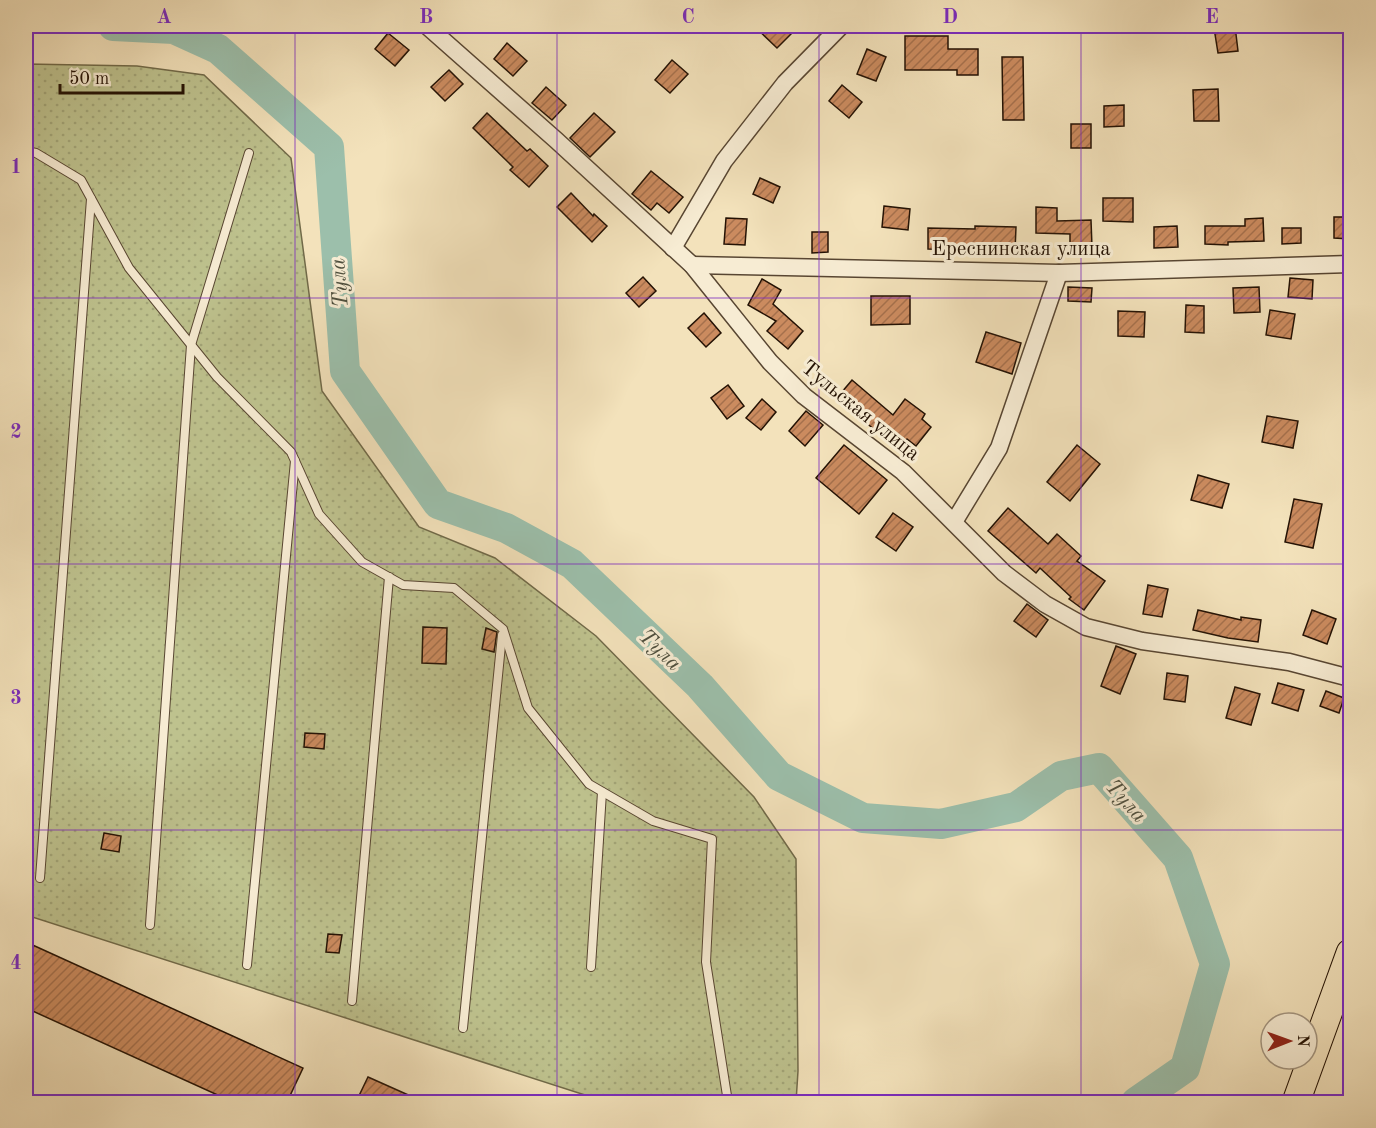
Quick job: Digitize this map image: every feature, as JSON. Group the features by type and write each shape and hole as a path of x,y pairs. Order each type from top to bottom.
{"main road":[{"path":"1296,1102 1350,954"}],"street":[{"name":"Тульская улица","path":"427,26 692,265 770,362 804,396 903,472 1004,573 1045,604 1086,627 1142,641 1289,662 1350,678"},
{"path":"673,248 724,161 785,83 841,26"},
{"name":"Ереснинская улица","path":"692,265 1059,273 1350,264"},
{"path":"954,522 999,448 1059,273"}],"lane":[{"path":"26,151 36,153 81,180 129,268 217,377 291,452 320,514 362,562 403,585 454,588 503,630 528,708 589,784 653,821 712,838 706,962 728,1102"},
{"path":"150,925 191,345 249,153"},
{"path":"40,878 92,198"},
{"path":"247,965 295,460"},
{"path":"352,1001 389,577"},
{"path":"463,1028 503,630"},
{"path":"591,967 602,792"}],"green space":[{"path":"26,64 137,66 204,75 291,158 322,391 419,527 495,558 596,636 754,797 796,859 798,1071 796,1102 619,1102 585,1095 26,915"}],"building":[{"path":"754,26 799,26 777,48"},
{"path":"1235,26 1238,51 1218,53 1214,28"},
{"path":"388,33 409,50 395,66 375,49"},
{"path":"905,36 948,36 948,49 978,49 978,75 957,75 957,70 905,70"},
{"path":"507,43 527,61 513,76 494,59"},
{"path":"867,49 886,57 876,81 857,74"},
{"path":"1002,57 1023,57 1024,120 1003,120"},
{"path":"672,60 688,74 670,93 655,80"},
{"path":"449,70 463,84 445,101 431,87"},
{"path":"842,85 862,102 849,118 829,101"},
{"path":"546,87 566,105 552,120 532,103"},
{"path":"1218,89 1219,121 1194,121 1193,90"},
{"path":"1124,105 1124,126 1104,127 1104,106"},
{"path":"487,113 527,151 530,149 548,166 529,187 510,170 513,167 473,128"},
{"path":"594,113 615,132 590,157 570,138"},
{"path":"1071,124 1091,124 1091,148 1071,148"},
{"path":"651,171 683,197 669,213 657,203 651,210 632,194"},
{"path":"760,178 780,187 773,203 753,194"},
{"path":"571,193 593,216 594,214 607,226 592,242 557,207"},
{"path":"1103,198 1133,198 1133,222 1103,221"},
{"path":"884,206 910,209 908,230 882,227"},
{"path":"1036,207 1057,208 1057,221 1091,220 1092,247 1070,248 1070,234 1036,233"},
{"path":"1334,217 1350,217 1350,239 1334,238"},
{"path":"726,218 747,219 745,245 724,244"},
{"path":"1263,218 1264,241 1228,242 1228,245 1205,244 1205,226 1245,226 1245,219"},
{"path":"975,226 1016,227 1015,251 928,249 928,228 975,229"},
{"path":"1177,226 1178,247 1154,248 1154,227"},
{"path":"1282,228 1301,228 1301,243 1282,244"},
{"path":"812,232 828,232 828,252 812,253"},
{"path":"643,277 656,291 639,307 626,293"},
{"path":"1290,278 1313,280 1312,299 1288,297"},
{"path":"762,279 781,290 773,304 803,331 788,349 767,331 776,321 748,305"},
{"path":"1068,287 1092,288 1091,302 1068,301"},
{"path":"1259,287 1260,312 1234,313 1233,288"},
{"path":"871,296 910,296 910,324 871,325"},
{"path":"1186,305 1204,306 1204,333 1185,332"},
{"path":"1270,310 1295,314 1291,339 1266,335"},
{"path":"1118,311 1145,312 1144,337 1118,336"},
{"path":"704,313 721,333 706,347 688,328"},
{"path":"986,332 1021,343 1012,374 976,362"},
{"path":"852,380 893,415 905,399 925,414 922,419 931,427 916,446 907,439 899,449 836,399"},
{"path":"728,385 744,406 727,419 711,398"},
{"path":"762,399 776,412 761,430 746,418"},
{"path":"806,411 823,425 805,446 789,431"},
{"path":"1267,416 1298,421 1293,448 1262,442"},
{"path":"844,445 887,480 859,514 816,478"},
{"path":"1077,445 1100,464 1070,501 1047,482"},
{"path":"1198,475 1229,484 1222,508 1191,500"},
{"path":"1294,499 1322,504 1313,548 1285,542"},
{"path":"1008,508 1048,544 1057,534 1081,556 1077,561 1105,581 1084,610 1069,599 1071,597 1040,568 1036,573 988,531"},
{"path":"893,513 913,527 896,551 876,537"},
{"path":"1148,585 1168,589 1162,617 1143,614"},
{"path":"1027,604 1048,620 1036,637 1014,621"},
{"path":"1198,610 1241,620 1241,617 1261,620 1258,642 1193,630"},
{"path":"1312,610 1336,619 1327,644 1303,635"},
{"path":"423,627 447,628 446,664 422,663"},
{"path":"486,628 497,632 494,652 482,649"},
{"path":"1116,646 1136,654 1120,694 1101,686"},
{"path":"1167,673 1188,676 1185,702 1164,699"},
{"path":"1278,683 1304,690 1298,711 1272,703"},
{"path":"1235,687 1260,694 1251,725 1226,718"},
{"path":"1326,691 1344,698 1339,713 1320,706"},
{"path":"305,733 325,734 324,749 304,747"},
{"path":"104,833 121,836 119,852 101,849"},
{"path":"328,934 342,935 339,953 326,952"},
{"path":"26,942 303,1068 287,1102 233,1102 26,1008"},
{"path":"368,1077 424,1102 356,1102"}],"waterway":[{"name":"Тула","path":"113,26 174,29 218,49 329,147 345,371 438,504 506,528 572,564 700,686 779,776 863,818 941,824 1016,807 1061,776 1099,768 1178,858 1215,964 1185,1068 1136,1102"}],"railway":[{"path":"26,1084 38,1102"}]}
